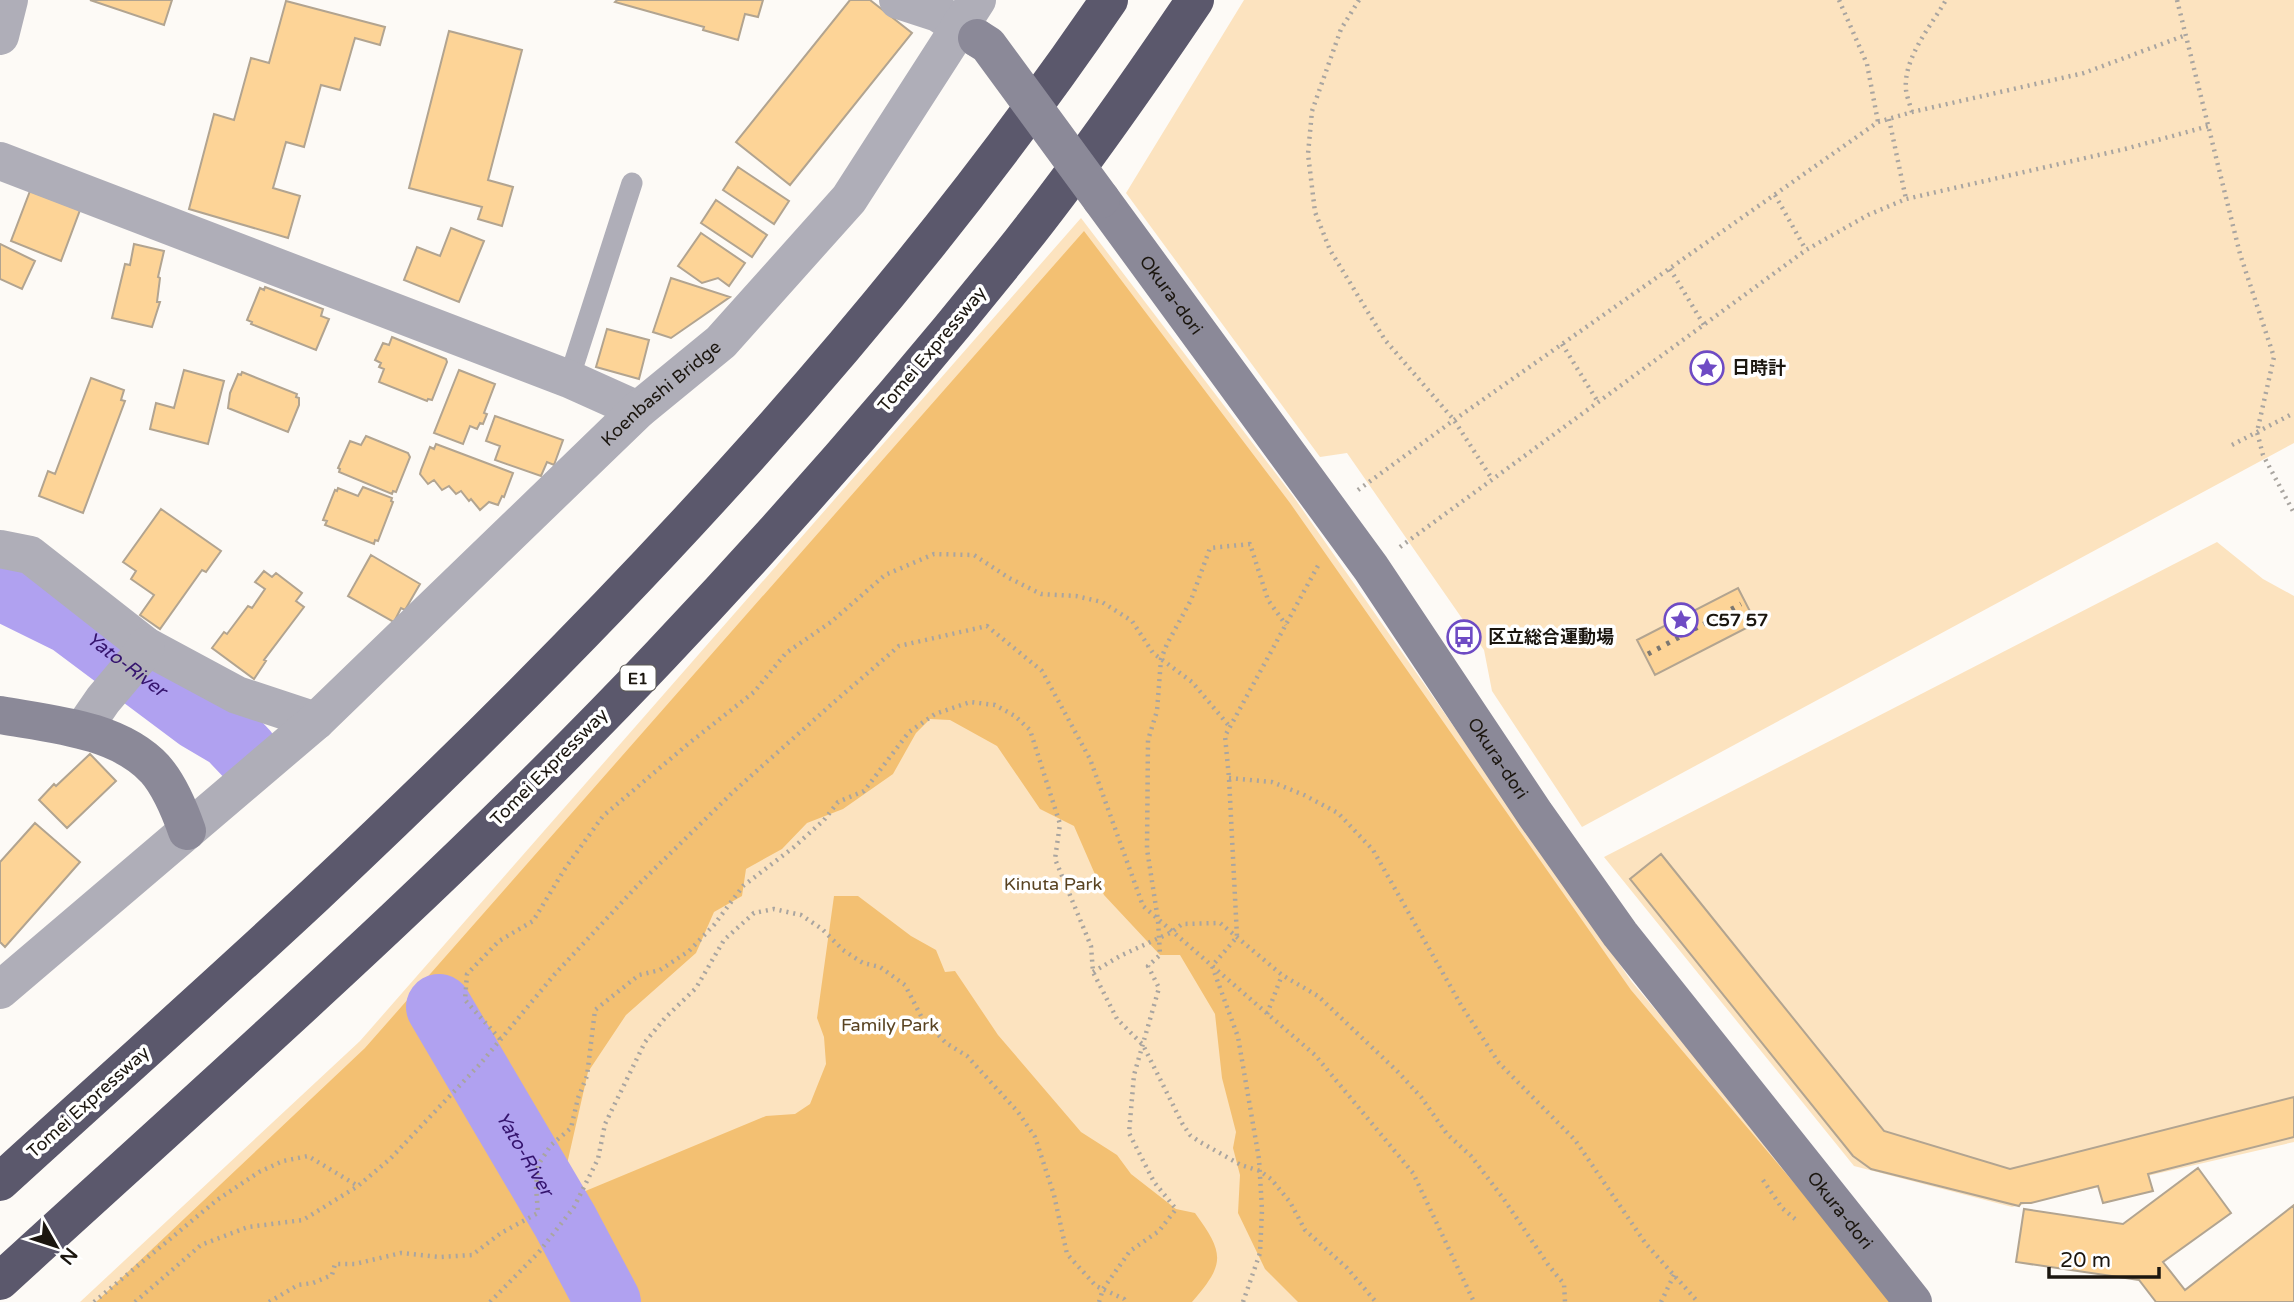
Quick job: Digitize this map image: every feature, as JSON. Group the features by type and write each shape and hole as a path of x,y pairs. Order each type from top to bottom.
{"highway":[{"name":"Tomei Expressway","path":"0,1182 314,896 605,610 727,480 857,332 950,215 1109,0"},
{"name":"Tomei Expressway","path":"0,1281 376,937 667,648 798,507 970,305 1122,106 1195,0"}],"street":[{"path":"0,36 9,0"},
{"path":"898,0 971,22"},
{"name":"Okura-dori","path":"971,22 1371,568 1535,814 1620,934 1913,1302"},
{"name":"Koenbashi Bridge","path":"0,990 316,721 638,410 721,342 849,199 971,22"},
{"path":"0,161 569,379 638,410"},
{"path":"0,550 30,555 143,651 237,695 316,721"},
{"path":"93,715 143,651"},
{"path":"0,715 93,715 156,770 187,831"}],"lane":[{"path":"569,379 632,183"}],"path":[{"path":"1359,0 1341,29 1312,111 1308,154 1315,212 1330,250 1385,340 1454,420 1492,480"},
{"path":"1839,0 1867,64 1878,122"},
{"path":"1912,112 1906,92 1907,73 1913,57 1946,0"},
{"path":"2177,0 2240,254 2274,358 2257,432 2263,455 2294,513"},
{"path":"1212,966 1237,937 1230,778 1225,736 1286,625 1334,518 1454,420 1878,122 2084,73 2186,35"},
{"path":"1889,119 1906,198"},
{"path":"1371,568 1806,250 1868,215 1906,198 2125,149 2209,127"},
{"path":"1775,195 1806,250"},
{"path":"1670,269 1704,325"},
{"path":"1562,344 1598,402"},
{"path":"2232,445 2294,413"},
{"path":"1099,1302 1103,1289 1130,1251 1159,1231 1176,1209 1154,1182 1129,1133 1134,1074 1158,988 1148,966 1160,955 1160,938 1147,849 1148,740 1157,710 1161,659 1191,600 1210,548 1250,544 1268,600 1286,625"},
{"path":"499,1039 465,1000 467,975 499,941 533,921 566,867 603,816 754,692 786,653 831,622 885,575 934,554 974,555 1009,578 1041,594 1076,596 1102,602 1132,621 1153,653 1192,682 1230,727"},
{"path":"135,1302 201,1245 248,1227 303,1220 358,1186 390,1159 481,1063 554,975 638,885 734,792 899,646 987,626 1042,671 1090,759 1143,906 1315,1055 1412,1174 1474,1302"},
{"path":"269,1302 298,1284 313,1283 332,1275 335,1264 355,1264 401,1253 440,1257 472,1255 501,1233 538,1213 538,1165 551,1145 571,1128 578,1098 587,1076 595,1010 639,975 660,970 689,951 714,925 743,886 794,847 824,820 838,802 864,791 909,732 935,714 970,702 995,705 1015,716 1030,730 1060,824 1055,859 1091,946 1093,972 1117,1019 1143,1045 1190,1135 1271,1179 1290,1202 1305,1230 1347,1268 1376,1302"},
{"path":"1230,778 1272,782 1304,795 1338,813 1373,850 1447,982 1499,1063 1575,1140 1646,1244 1698,1302"},
{"path":"490,1302 539,1252 568,1215 591,1175 598,1159 605,1124 645,1042 695,988 724,940 754,913 774,909 801,915 822,929 843,950 863,962 880,967 905,985 922,1018 946,1043 967,1056 1018,1112 1035,1137 1054,1195 1068,1255 1096,1286 1126,1302"},
{"path":"1093,972 1172,932 1182,924 1220,923 1282,975 1318,996 1388,1062 1420,1097 1447,1134 1471,1156 1564,1284 1565,1302"},
{"path":"1212,966 1238,1037 1260,1171 1260,1253 1243,1302"},
{"path":"1267,1014 1282,975"},
{"path":"94,1302 217,1200 259,1172 283,1161 308,1156 358,1186"},
{"path":"1661,1302 1674,1275"}],"green space":[{"path":"1244,0 2294,0 2294,443 1582,827 1492,691 1484,650 1347,453 1320,457 1126,193"},
{"name":"Kinuta Park","path":"1081,218 1293,496 1632,982 1851,1241 1899,1302 80,1302 360,1041"},
{"name":"Kinuta Park","path":"1084,231 1290,503 1631,990 1892,1302 1298,1302 1265,1269 1238,1213 1240,1175 1233,1148 1236,1132 1222,1078 1215,1014 1180,955 1160,955 1104,895 1074,826 1040,809 997,746 950,720 930,719 916,733 893,774 843,809 807,823 782,849 746,869 742,896 714,912 696,953 626,1015 588,1072 562,1186 571,1197 766,1116 795,1114 810,1104 826,1064 824,1037 817,1018 834,896 858,896 911,936 936,950 945,972 955,971 998,1035 1081,1132 1117,1155 1131,1174 1176,1209 1195,1213 1212,1239 1217,1259 1211,1278 1192,1302 96,1302 365,1048"},
{"path":"2217,542 2263,579 2294,596 2294,1142 2012,1207 1854,1166 1604,857"}],"building":[{"path":"90,0 172,0 164,25"},
{"path":"763,0 758,17 745,14 738,40 703,30 704,27 615,2"},
{"path":"850,0 870,0 912,33 790,185 736,142"},
{"path":"286,1 385,27 380,45 355,38 340,90 321,85 304,147 286,142 273,188 300,196 288,238 189,209 214,114 234,120 251,58 269,63"},
{"path":"449,31 522,50 488,180 513,187 502,226 478,219 482,207 409,188"},
{"path":"738,167 789,201 774,224 723,190"},
{"path":"30,191 80,210 61,261 11,241"},
{"path":"716,200 767,235 752,257 701,223"},
{"path":"451,228 484,241 459,302 404,280 417,247 440,256"},
{"path":"701,233 745,263 729,286 718,278 702,283 678,266"},
{"path":"0,244 35,261 22,289 0,279"},
{"path":"134,244 164,251 158,277 157,302 160,302 152,327 112,318 125,264 130,265"},
{"path":"671,278 730,297 671,338 653,332"},
{"path":"265,287 323,309 321,316 329,319 316,350 247,320 260,288 264,290"},
{"path":"607,329 649,340 639,379 596,367"},
{"path":"392,337 446,359 432,400 427,401 379,382 384,369 379,367 381,363 375,360 383,343 389,345"},
{"path":"184,370 224,381 208,444 150,429 156,403 174,408"},
{"path":"459,370 495,384 484,413 487,414 483,424 480,423 477,429 470,426 463,444 434,433"},
{"path":"242,372 297,394 299,405 288,432 228,408 230,393 238,374 241,375"},
{"path":"91,378 124,390 121,400 125,401 83,513 39,496 48,471 55,474"},
{"path":"495,416 563,440 554,465 547,462 541,476 495,460 500,446 486,441"},
{"path":"366,436 408,453 410,457 396,492 393,491 392,494 339,472 338,468 350,441 361,445"},
{"path":"436,444 513,473 498,505 489,502 480,510 461,491 456,494 449,486 442,490 434,480 428,484 420,474 430,447 434,449"},
{"path":"363,487 392,498 393,502 378,541 375,540 374,544 325,525 327,521 323,520 335,490 338,488 358,496"},
{"path":"161,509 221,551 206,572 202,570 160,629 140,615 154,595 131,579 136,571 123,562"},
{"path":"371,555 420,584 405,610 401,608 394,622 348,596"},
{"path":"264,571 272,577 276,573 302,593 296,601 304,607 264,660 266,661 254,679 212,648 224,632 227,634 248,606 252,608 265,589 255,582"},
{"path":"1738,588 1756,623 1655,675 1637,640"},
{"path":"90,754 116,781 67,828 39,800"},
{"path":"35,823 80,862 5,947 0,942 0,862"},
{"path":"1661,854 1884,1131 2010,1169 2294,1097 2294,1137 2148,1174 2153,1191 2103,1203 2098,1186 2031,1203 2021,1203 2019,1206 1871,1169 1853,1156 1630,879"},
{"path":"2198,1168 2231,1213 2163,1262 2185,1290 2294,1205 2294,1302 2156,1302 2139,1280 2016,1262 2024,1209 2123,1224"}],"waterway":[{"name":"Yato-River","path":"0,587 71,622 198,717 230,736 246,753"},
{"name":"Yato-River","path":"439,1007 565,1221 608,1302"}],"railway":[{"path":"1648,654 1741,604"}],"place":[{"name":"日時計","path":"1707,368"},
{"name":"C57 57","path":"1681,620"},
{"name":"区立総合運動場","path":"1464,637"}],"park label":[{"name":"Family Park","path":"890,1025"}]}
